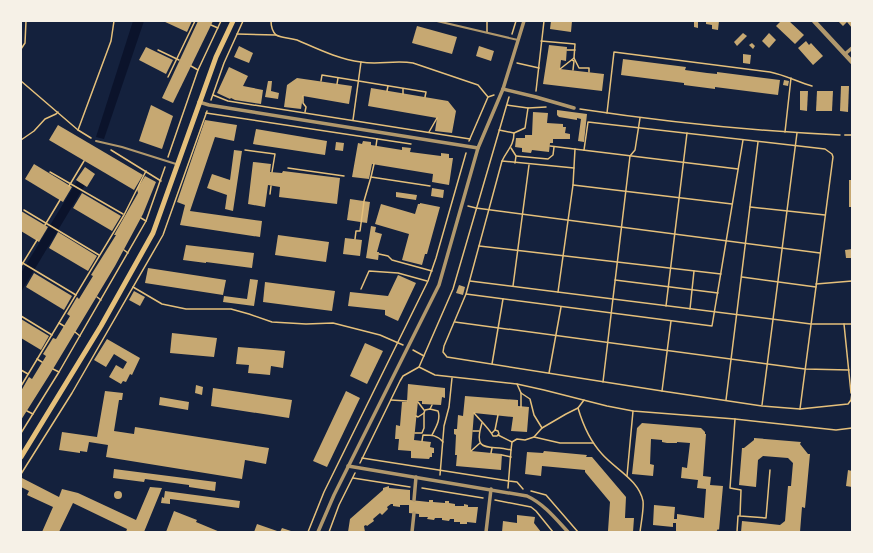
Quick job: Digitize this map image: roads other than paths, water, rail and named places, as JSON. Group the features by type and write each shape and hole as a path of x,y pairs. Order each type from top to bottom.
{"main road":[{"path":"21,457 101,326 153,233 199,102 216,57 233,21"}],"street":[{"path":"318,532 348,466 438,285 478,148 503,89 524,21"},
{"path":"814,21 852,62"},
{"path":"845,54 852,48"},
{"path":"503,89 574,108"},
{"path":"199,102 209,105 478,148"},
{"path":"348,466 439,480 527,496 537,500 568,532"},
{"path":"414,500 416,477"},
{"path":"486,532 491,489"},
{"path":"412,532 414,513"}],"lane":[{"path":"437,21 518,40"},
{"path":"487,21 487,32"},
{"path":"845,135 852,135"},
{"path":"96,141 122,147 178,164"}],"water":[{"path":"133,21 144,21 104,139 96,137"},
{"path":"77,181 85,185 21,292 21,273"}]}
